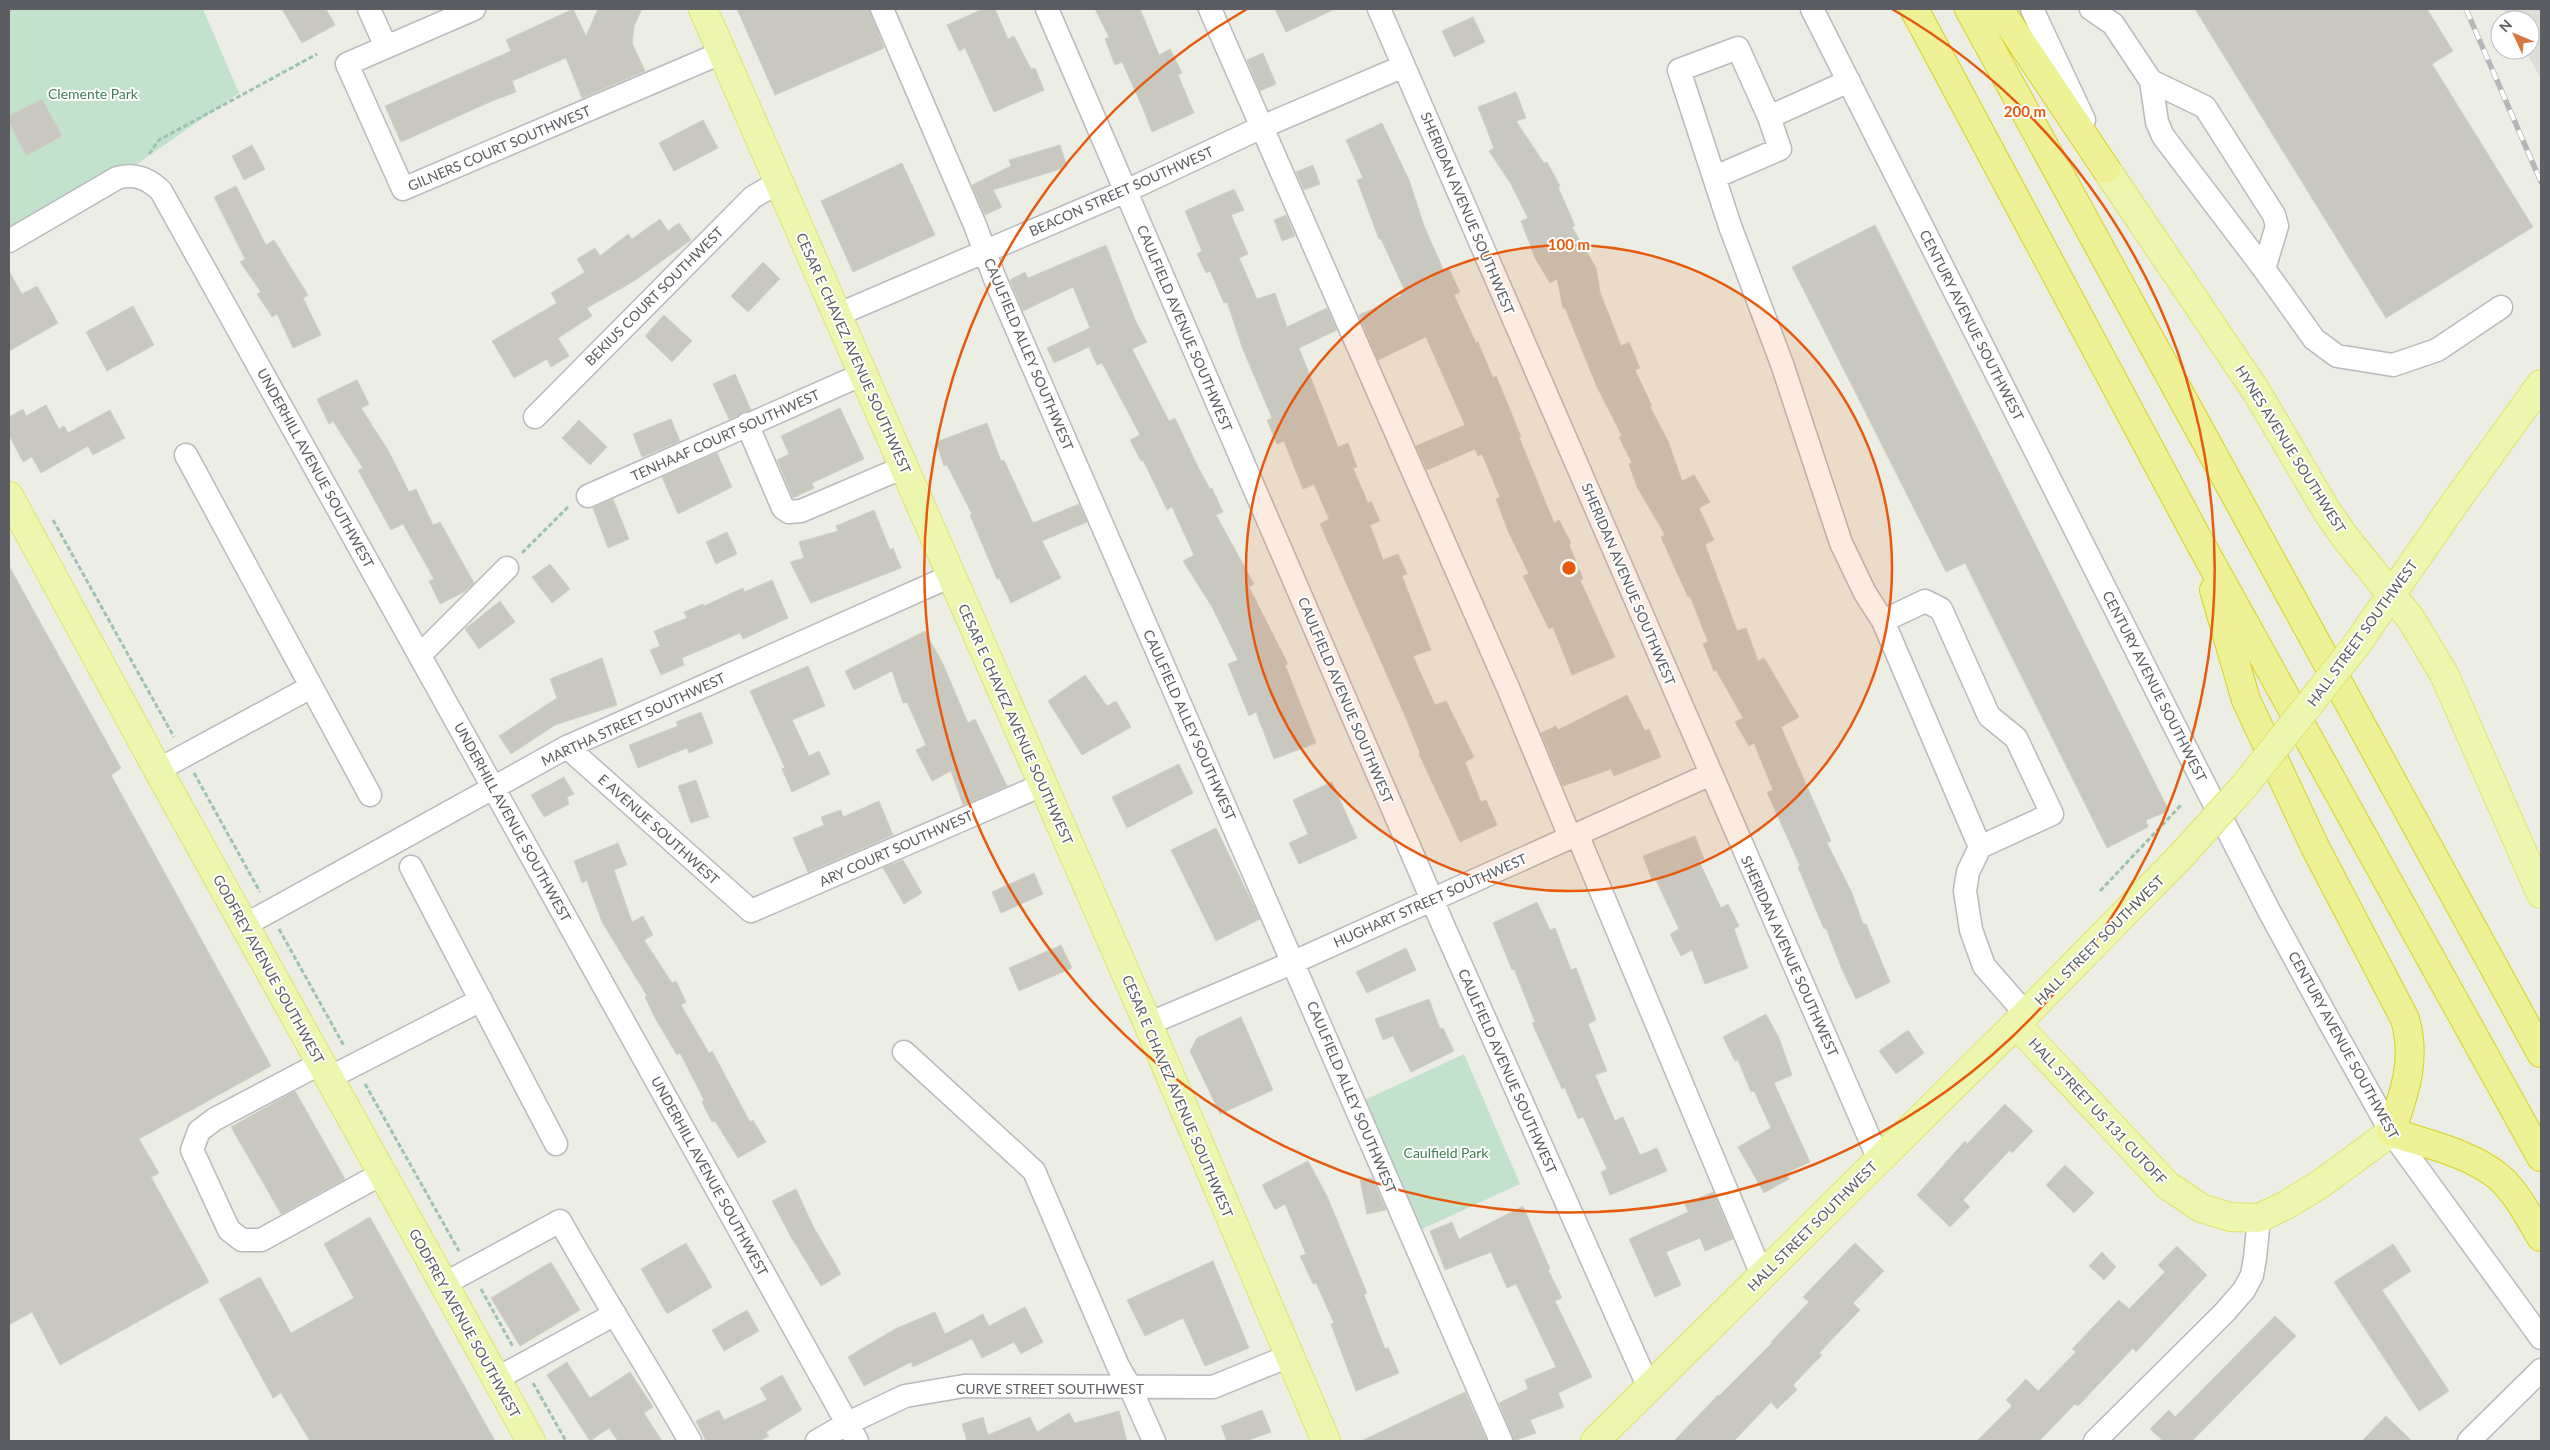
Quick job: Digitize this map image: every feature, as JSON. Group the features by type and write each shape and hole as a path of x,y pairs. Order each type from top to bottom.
{"highway":[{"path":"1914,9 2200,543 2541,1157"},
{"path":"1969,9 2541,1053"},
{"path":"1998,9 2106,169"},
{"path":"2200,543 2246,700 2315,847 2405,1019 2410,1036 2410,1069 2407,1086 2392,1132 2462,1157 2499,1177 2514,1194 2541,1237"}],"main road":[{"name":"CESAR E CHAVEZ AVENUE SOUTHWEST","path":"703,9 1148,1024 1326,1441"},
{"name":"HYNES AVENUE SOUTHWEST","path":"2106,169 2141,216 2256,391 2328,513 2422,635 2444,674 2541,894"},
{"name":"HALL STREET SOUTHWEST","path":"1595,1441 2021,1019 2181,856 2245,785 2357,644 2458,497 2541,384"},
{"name":"GODFREY AVENUE SOUTHWEST","path":"9,496 158,770 531,1441"},
{"name":"HALL STREET US 131 CUTOFF","path":"2021,1019 2168,1185 2201,1208 2230,1217 2259,1218 2286,1205 2322,1184 2392,1132"}],"street":[{"path":"369,9 386,47 474,9"},
{"name":"CAULFIELD ALLEY SOUTHWEST","path":"882,9 985,252 1501,1441"},
{"name":"CAULFIELD AVENUE SOUTHWEST","path":"1047,9 1432,899 1649,1388"},
{"path":"1210,9 1574,836 1762,1275"},
{"name":"SHERIDAN AVENUE SOUTHWEST","path":"1379,9 1879,1160"},
{"name":"CENTURY AVENUE SOUTHWEST","path":"1812,9 2260,892 2392,1132 2541,1338"},
{"name":"HYNES AVENUE SOUTHWEST","path":"2032,9 2106,169"},
{"path":"2091,9 2112,16 2151,81 2157,122 2164,136 2314,339 2337,356 2363,362 2393,365 2436,350 2501,307"},
{"name":"GILNERS COURT SOUTHWEST","path":"386,47 347,64 399,185 406,190 721,53"},
{"path":"1715,177 1780,149 1769,117 1738,48 1679,70 1715,177 1782,364 1841,543 1865,593 1883,621 1980,847"},
{"name":"BEACON STREET SOUTHWEST","path":"837,315 985,252 1262,127 1404,66"},
{"path":"1769,117 1849,81"},
{"path":"2151,81 2205,107 2274,215 2277,226 2264,269"},
{"name":"UNDERHILL AVENUE SOUTHWEST","path":"9,241 117,178 128,174 152,182 169,202 853,1432"},
{"name":"BEKIUS COURT SOUTHWEST","path":"535,417 753,197 779,182"},
{"name":"TENHAAF COURT SOUTHWEST","path":"588,496 863,374"},
{"path":"747,424 783,508 788,512 801,512 904,467"},
{"path":"186,455 370,795"},
{"path":"420,655 507,568"},
{"name":"MARTHA STREET SOUTHWEST","path":"245,925 567,747 951,576"},
{"path":"1883,621 1925,601 1941,609 1989,716 2016,738 2052,814 1980,847 1968,872 1965,891 1971,930 1984,966 2021,1019"},
{"path":"158,770 311,687"},
{"name":"E AVENUE SOUTHWEST","path":"567,747 751,911"},
{"name":"HUGHART STREET SOUTHWEST","path":"1148,1024 1294,962 1711,774"},
{"name":"ARY COURT SOUTHWEST","path":"751,911 1042,785"},
{"path":"411,867 556,1144"},
{"path":"383,1173 261,1240 242,1240 229,1230 192,1150 199,1131 215,1119 325,1070 354,1064 481,1000"},
{"path":"904,1052 1034,1170 1118,1366 1130,1387 1154,1441"},
{"path":"2095,1441 2244,1290 2252,1275 2259,1218"},
{"path":"444,1284 560,1221 599,1291 616,1314 690,1441"},
{"path":"496,1379 616,1314"},
{"name":"CURVE STREET SOUTHWEST","path":"817,1441 853,1432 905,1396 964,1386 1213,1387 1289,1356"},
{"path":"2469,1441 2541,1370"}],"path":[{"path":"149,154 160,140 317,54"},
{"path":"507,568 573,503 588,496"},
{"path":"53,520 264,900"},
{"path":"2100,891 2182,804"},
{"path":"276,924 566,1441"}],"shaded area":[{"path":"2541,9 2541,79 2531,60 2540,60 2540,10 2504,10"}],"green space":[{"name":"Clemente Park","path":"9,9 203,9 239,93 117,178 9,241"},
{"name":"Caulfield Park","path":"1464,1054 1520,1184 1420,1230 1365,1100"}],"building":[{"path":"282,9 326,9 335,25 302,43"},
{"path":"573,9 586,36 598,9 642,9 634,26 632,43 645,71 582,98 566,58 512,81 516,92 401,142 385,106 511,51 506,40"},
{"path":"737,9 869,9 884,48 775,95"},
{"path":"983,9 995,9 1008,39 1014,36 1031,69 1035,68 1044,90 994,112 965,48 959,51 947,25"},
{"path":"1095,9 1140,9 1159,55 1170,49 1182,73 1178,75 1194,113 1152,132 1122,62 1115,65 1105,39 1109,37"},
{"path":"1275,9 1335,9 1286,32"},
{"path":"2195,9 2427,9 2453,51 2432,64 2533,227 2386,318"},
{"path":"1473,17 1485,42 1454,57 1442,31"},
{"path":"1263,53 1276,84 1260,91 1247,60"},
{"path":"1516,92 1526,118 1516,121 1544,163 1547,162 1560,186 1558,187 1575,226 1572,227 1596,268 1600,292 1621,346 1629,342 1640,368 1635,370 1652,406 1650,407 1668,441 1682,481 1694,475 1710,502 1699,508 1714,540 1705,544 1737,631 1746,628 1758,661 1764,658 1799,717 1781,727 1831,841 1827,843 1852,893 1863,924 1866,924 1890,982 1856,999 1826,928 1824,929 1798,867 1800,866 1767,792 1773,790 1754,743 1749,746 1735,722 1743,718 1716,670 1714,671 1703,644 1708,642 1690,596 1688,597 1661,537 1665,535 1637,487 1629,464 1632,463 1619,437 1622,436 1597,387 1565,308 1563,308 1557,279 1550,283 1535,258 1521,221 1528,218 1511,184 1489,151 1494,148 1478,107"},
{"path":"42,99 62,136 26,156 9,122 9,116"},
{"path":"703,120 718,148 674,171 659,143"},
{"path":"1382,123 1409,180 1424,226 1444,271 1449,269 1460,292 1454,295 1476,343 1478,342 1493,378 1496,376 1554,523 1559,520 1571,543 1569,544 1583,579 1580,580 1615,657 1572,675 1553,627 1549,629 1523,576 1529,574 1508,531 1496,499 1500,497 1482,454 1478,456 1475,449 1427,470 1416,446 1465,425 1426,337 1378,360 1359,315 1401,296 1399,292 1404,289 1381,239 1379,239 1357,180 1363,178 1346,140"},
{"path":"252,145 265,169 244,180 232,156"},
{"path":"1060,145 1067,167 993,190 1002,207 985,215 972,185 1011,166 1009,160"},
{"path":"902,163 935,235 853,272 821,201"},
{"path":"1313,165 1320,184 1304,190 1296,172"},
{"path":"236,186 266,245 274,240 308,295 303,298 321,335 293,348 277,314 272,317 257,294 261,292 240,262 245,259 214,197"},
{"path":"1234,189 1244,210 1231,215 1248,254 1239,258 1257,299 1275,293 1287,327 1327,308 1337,330 1299,348 1338,447 1348,443 1357,467 1353,468 1368,503 1371,501 1380,521 1370,525 1383,560 1398,554 1407,574 1402,576 1431,650 1413,656 1435,705 1446,701 1474,757 1465,762 1481,802 1486,800 1497,825 1460,842 1419,754 1406,718 1320,524 1329,519 1314,484 1303,489 1284,441 1277,444 1267,420 1272,418 1242,347 1227,302 1224,303 1210,271 1206,273 1197,254 1202,251 1185,211"},
{"path":"1286,215 1295,236 1282,241 1274,220"},
{"path":"660,219 668,231 679,223 691,240 634,281 587,308 592,316 558,338 569,356 551,367 547,359 514,378 492,341 557,303 551,293 585,272 577,259 595,248 600,256 628,234 632,239"},
{"path":"1875,225 2169,811 2146,820 2148,827 2107,848 1965,563 1946,572 1792,267"},
{"path":"1106,245 1136,322 1147,342 1132,349 1169,421 1175,418 1197,465 1210,489 1212,488 1223,512 1216,515 1254,584 1249,587 1288,664 1285,665 1316,743 1274,759 1256,712 1249,716 1228,664 1238,660 1212,607 1183,561 1194,555 1172,507 1167,510 1143,460 1141,461 1130,440 1140,435 1102,363 1097,365 1089,347 1054,363 1047,348 1090,328 1073,287 1023,311 1010,280 1025,272 1028,278"},
{"path":"763,262 780,279 748,312 731,296"},
{"path":"9,271 22,294 37,286 58,323 9,351"},
{"path":"133,306 154,345 107,371 86,332"},
{"path":"664,315 692,341 672,362 645,336"},
{"path":"735,374 751,410 729,419 713,384"},
{"path":"357,380 369,404 361,408 388,450 409,492 416,489 433,525 440,522 474,583 464,592 440,604 429,581 434,579 403,524 391,530 358,470 363,468 333,421 329,424 317,399"},
{"path":"46,405 59,429 64,426 68,433 110,410 125,438 93,455 88,446 41,473 32,457 23,462 9,435 9,417 23,409 26,416"},
{"path":"840,408 864,459 812,483 814,488 793,498 777,460 789,454 781,436"},
{"path":"671,419 680,441 642,457 633,434"},
{"path":"579,420 607,447 590,465 562,438"},
{"path":"987,423 1001,461 1004,460 1033,523 1079,504 1087,522 1042,541 1061,578 1011,603 999,578 997,579 970,515 972,514 947,465 944,466 936,442"},
{"path":"717,453 732,487 678,514 662,477"},
{"path":"613,499 629,539 608,548 593,508"},
{"path":"874,510 890,550 893,548 901,568 811,603 790,562 804,558 799,542 838,531 836,526"},
{"path":"727,532 737,554 716,564 706,542"},
{"path":"550,564 570,589 552,603 532,577"},
{"path":"9,566 121,768 111,775 271,1066 139,1139 159,1173 151,1177 209,1282 60,1365 32,1312 9,1325"},
{"path":"772,580 788,618 743,639 740,633 682,658 684,665 661,675 650,650 660,646 654,631 687,618 684,612 703,604 704,606 743,588 744,592"},
{"path":"500,601 515,622 479,649 465,629"},
{"path":"925,631 943,664 968,723 975,719 1007,786 963,805 951,771 932,781 916,750 926,745 907,702 903,703 892,671 854,690 845,671"},
{"path":"602,658 617,705 555,725 511,754 499,736 557,698 550,679"},
{"path":"808,666 825,706 792,720 809,756 819,751 830,774 792,792 782,769 785,768 750,691"},
{"path":"1085,675 1107,706 1116,701 1131,727 1082,755 1048,701"},
{"path":"1627,695 1645,731 1649,729 1661,757 1614,776 1611,769 1563,786 1541,733 1556,726 1558,730"},
{"path":"701,712 713,743 689,753 687,748 638,768 629,745 678,726 676,722"},
{"path":"1179,764 1193,793 1127,828 1112,797"},
{"path":"564,777 574,794 567,797 569,804 544,817 531,795"},
{"path":"696,780 709,817 691,823 678,786"},
{"path":"1332,782 1357,838 1299,864 1289,843 1308,834 1293,800"},
{"path":"879,801 893,835 808,872 793,838 824,825 821,817 841,810 843,817"},
{"path":"1216,828 1260,919 1216,941 1171,850"},
{"path":"1695,836 1704,859 1699,861 1721,908 1728,904 1739,926 1734,929 1748,968 1705,984 1692,950 1681,956 1670,934 1679,929 1655,878 1652,880 1643,856"},
{"path":"618,843 627,865 614,870 632,922 643,916 653,935 644,940 672,983 676,981 686,1002 681,1005 709,1053 712,1051 750,1122 753,1120 766,1142 738,1158 715,1121 712,1122 702,1102 704,1100 680,1053 677,1055 655,1018 645,997 647,996 602,922 587,881 582,883 574,861"},
{"path":"903,860 922,893 904,904 883,868"},
{"path":"1034,873 1043,894 1001,913 992,892"},
{"path":"1537,902 1550,930 1555,928 1571,970 1576,968 1596,1020 1588,1024 1607,1071 1595,1075 1615,1121 1623,1117 1640,1155 1657,1148 1667,1171 1610,1195 1601,1172 1607,1169 1583,1117 1578,1119 1565,1088 1562,1089 1532,1023 1535,1022 1493,923"},
{"path":"1061,945 1072,968 1019,991 1009,968"},
{"path":"1406,948 1416,970 1367,993 1356,972"},
{"path":"1429,999 1440,1029 1443,1028 1454,1051 1411,1072 1393,1036 1383,1040 1375,1019"},
{"path":"1766,1014 1779,1038 1792,1075 1774,1083 1810,1162 1786,1173 1789,1179 1764,1193 1738,1147 1771,1128 1754,1091 1751,1092 1738,1060 1735,1061 1723,1037"},
{"path":"1241,1017 1273,1090 1220,1114 1190,1051 1197,1038"},
{"path":"1908,1030 1924,1053 1896,1074 1879,1051"},
{"path":"295,1091 345,1179 281,1214 231,1127"},
{"path":"2005,1104 2033,1131 2012,1153 2010,1150 1963,1200 1970,1207 1950,1227 1917,1195 1965,1141 1967,1144"},
{"path":"1308,1161 1327,1196 1367,1293 1364,1295 1385,1349 1388,1347 1399,1373 1356,1391 1331,1324 1334,1323 1316,1283 1313,1284 1300,1256 1306,1254 1285,1204 1275,1210 1262,1185"},
{"path":"2065,1165 2094,1193 2074,1213 2046,1185"},
{"path":"1372,1178 1386,1210 1367,1214 1360,1180"},
{"path":"796,1189 813,1226 841,1274 821,1286 791,1237 772,1201"},
{"path":"1713,1192 1733,1239 1705,1251 1700,1238 1666,1252 1681,1285 1655,1297 1629,1239 1688,1212 1685,1204"},
{"path":"1523,1206 1550,1269 1548,1270 1562,1298 1555,1301 1592,1377 1558,1393 1564,1407 1530,1420 1536,1433 1514,1441 1499,1403 1528,1389 1525,1380 1556,1367 1516,1284 1507,1288 1491,1252 1445,1270 1430,1231 1452,1222 1459,1239"},
{"path":"370,1217 495,1441 310,1441 281,1393 273,1398 219,1299 260,1277 291,1333 354,1298 324,1244"},
{"path":"686,1243 712,1287 667,1314 641,1269"},
{"path":"1855,1243 1884,1271 1853,1303 1860,1310 1819,1353 1822,1355 1793,1385 1797,1390 1777,1409 1771,1402 1734,1441 1674,1441 1772,1343 1809,1302 1803,1297"},
{"path":"2393,1244 2411,1271 2382,1290 2449,1391 2419,1411 2334,1282"},
{"path":"2177,1246 2207,1275 2136,1352 2133,1348 2078,1406 2075,1404 2039,1441 1977,1441 2012,1406 2006,1400 2026,1379 2038,1391 2076,1352 2072,1349 2119,1300 2129,1309 2165,1272 2158,1265"},
{"path":"2102,1252 2116,1267 2104,1280 2089,1266"},
{"path":"1213,1261 1249,1348 1205,1366 1183,1318 1145,1336 1127,1300"},
{"path":"551,1262 580,1310 520,1346 491,1298"},
{"path":"1025,1307 1043,1342 1021,1354 1014,1342 982,1358 972,1339 913,1367 911,1362 864,1386 848,1357 895,1329 935,1312 945,1334 983,1314 989,1326"},
{"path":"747,1310 759,1331 724,1351 712,1330"},
{"path":"2275,1316 2296,1336 2192,1441 2163,1441 2150,1429 2169,1410 2175,1417"},
{"path":"567,1362 590,1398 630,1372 653,1407 644,1413 662,1441 618,1441 609,1428 590,1441 547,1375"},
{"path":"782,1375 802,1410 766,1432 769,1436 759,1441 706,1441 696,1421 719,1410 724,1420 767,1400 760,1388"},
{"path":"1465,1392 1487,1441 1361,1441"},
{"path":"1262,1410 1271,1432 1246,1441 1227,1441 1221,1426"},
{"path":"1119,1411 1127,1441 967,1441 962,1424 983,1417 988,1435 1030,1417 1037,1432 1069,1413 1075,1423"},
{"path":"2386,1416 2412,1441 2362,1441"}],"railway":[{"path":"2466,9 2541,182"}]}
